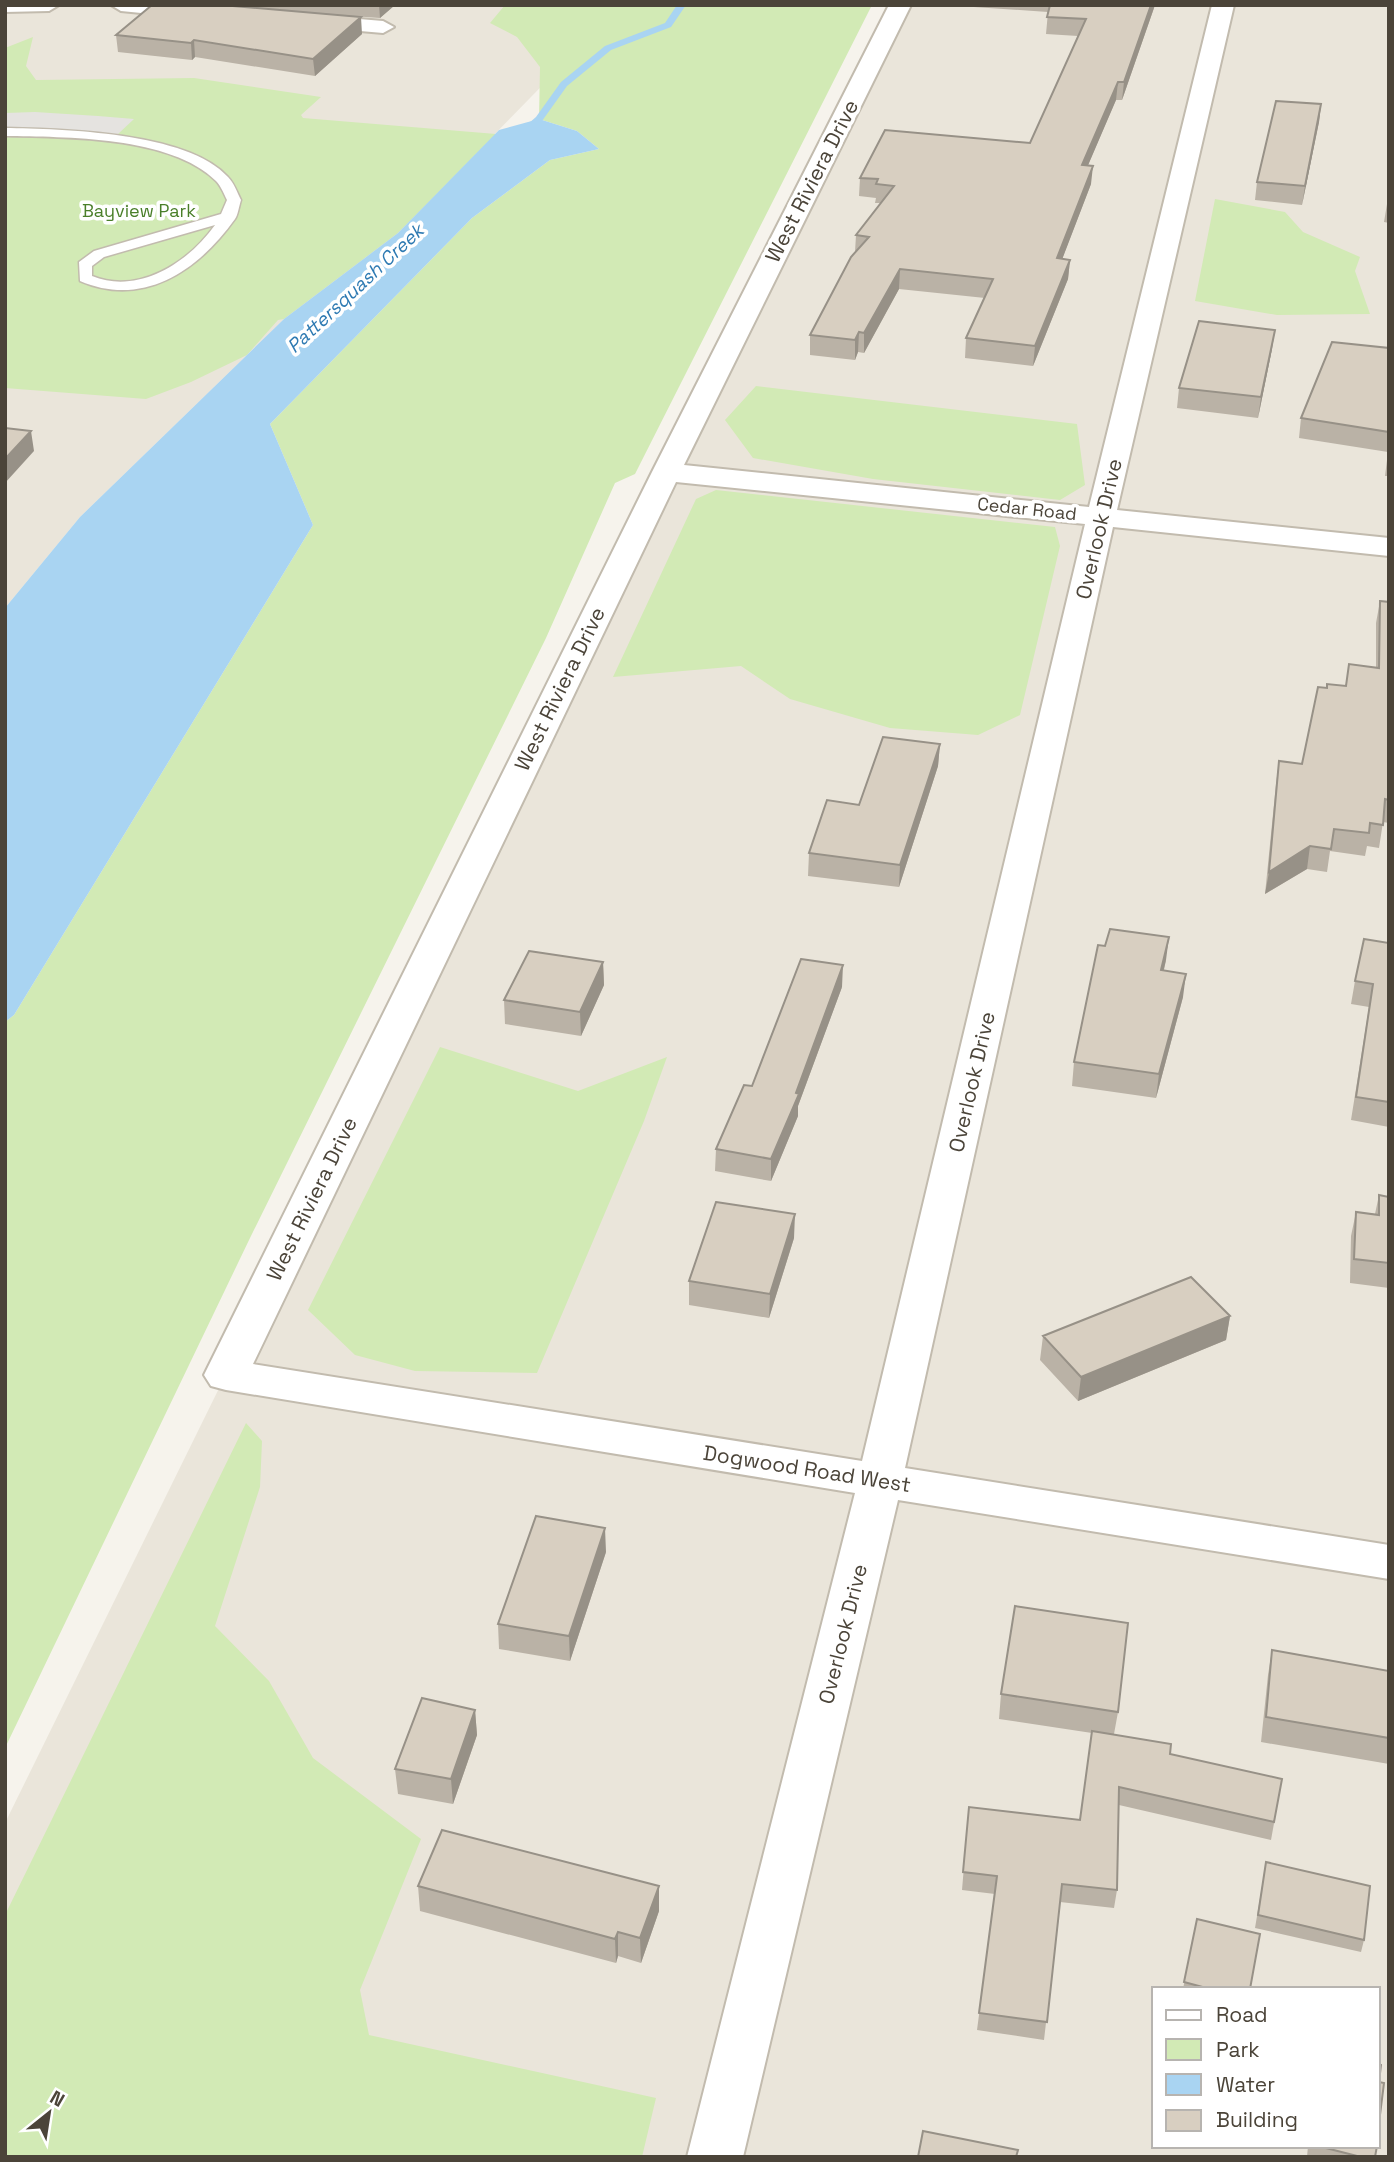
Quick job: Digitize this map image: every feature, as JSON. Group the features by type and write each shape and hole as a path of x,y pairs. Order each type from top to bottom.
{"street":[{"path":"5,6 49,5"},
{"path":"121,5 217,14"},
{"name":"West Riviera Drive","path":"226,1376 666,472 900,5"},
{"name":"Overlook Drive","path":"715,2157 880,1481 1101,517 1223,5"},
{"path":"286,19 383,27"},
{"name":"Cedar Road","path":"666,472 1389,547"},
{"name":"Dogwood Road West","path":"226,1376 1389,1562"}],"lane":[{"path":"5,132 89,137 136,144 194,162 222,178 234,200 230,216 218,233 189,262 167,275 139,284 94,284 86,278 84,265 99,254 230,216"}],"shaded area":[{"path":"5,5 621,5 398,233 284,319 80,517 5,608"},
{"path":"900,5 1389,5 1389,2157 5,2157 5,1823"},
{"path":"35,112 134,119 117,135 5,127 5,113"}],"green space":[{"path":"505,5 872,5 635,474 615,483 546,638 250,1238 5,1748 5,1022 14,1015 313,525 270,424 472,218 550,160 599,149 577,131 539,119 540,67 517,37 490,23"},
{"name":"Bayview Park","path":"33,37 26,66 36,80 194,78 321,97 301,115 303,118 496,134 398,233 284,319 278,320 247,355 191,382 146,399 5,388 5,48"},
{"path":"1215,199 1285,212 1303,232 1360,257 1355,271 1370,314 1277,315 1195,301"},
{"path":"756,386 1077,424 1085,485 1060,500 873,479 753,458 725,420"},
{"path":"716,490 1055,527 1060,546 1020,715 978,735 890,728 790,699 741,666 613,677 696,499"},
{"path":"440,1047 578,1091 667,1057 644,1121 537,1373 415,1371 355,1355 308,1310"},
{"path":"246,1423 262,1441 260,1487 215,1626 269,1681 313,1758 421,1839 360,1990 369,2035 656,2098 642,2157 5,2157 5,1915"}],"water":[{"path":"539,119 577,131 599,149 550,160 472,218 270,424 313,525 14,1015 5,1022 5,608 80,517 284,319 398,233 499,130"}],"building":[{"path":"152,5 221,5 361,17 313,59 194,40 191,43 116,35"},
{"path":"1050,5 1151,5 1124,82 1118,82 1082,165 1093,166 1057,258 1070,260 1035,346 966,338 993,279 900,269 864,333 859,332 855,340 810,335 851,257 869,237 856,235 894,186 876,184 878,179 860,178 885,130 1030,143 1086,19 1047,17"},
{"path":"1276,101 1321,104 1305,186 1257,182"},
{"path":"1199,321 1275,330 1261,397 1179,388"},
{"path":"1332,342 1389,348 1389,432 1301,418"},
{"path":"5,428 31,431 5,459"},
{"path":"1380,601 1389,602 1389,800 1385,799 1383,825 1370,823 1369,833 1334,829 1331,849 1310,846 1269,872 1279,761 1302,764 1318,687 1327,688 1327,684 1346,686 1349,664 1379,668"},
{"path":"883,737 940,744 900,865 809,853 827,800 859,805"},
{"path":"1110,929 1169,937 1161,970 1186,974 1159,1074 1074,1062 1098,945 1105,946"},
{"path":"1364,939 1389,943 1389,1102 1356,1097 1373,984 1355,981"},
{"path":"529,951 603,962 580,1012 504,1000"},
{"path":"801,959 843,965 796,1093 799,1094 771,1159 716,1149 744,1085 752,1086"},
{"path":"1379,1195 1389,1197 1389,1263 1354,1259 1356,1212 1379,1215"},
{"path":"716,1202 795,1214 770,1294 689,1281"},
{"path":"1191,1277 1230,1316 1081,1377 1043,1336"},
{"path":"536,1516 605,1528 569,1636 498,1624"},
{"path":"1015,1606 1128,1623 1118,1712 1001,1694"},
{"path":"1272,1650 1389,1671 1389,1738 1266,1717"},
{"path":"422,1698 475,1710 451,1779 395,1769"},
{"path":"1092,1731 1171,1744 1170,1754 1282,1779 1274,1822 1119,1787 1117,1890 1062,1884 1047,2022 979,2013 997,1876 963,1872 969,1807 1080,1820"},
{"path":"442,1830 659,1886 640,1938 618,1932 615,1939 418,1886"},
{"path":"1266,1862 1370,1886 1364,1940 1258,1915"},
{"path":"1197,1919 1260,1934 1250,1987 1203,1987 1184,1982"},
{"path":"1380,2082 1384,2083 1380,2115"},
{"path":"923,2131 1018,2150 1016,2157 918,2157"},
{"path":"1326,2148 1377,2148 1375,2157 1361,2157"}],"waterway":[{"name":"Pattersquash Creek","path":"524,132 539,119 564,84 608,48 668,25 682,5"}]}
